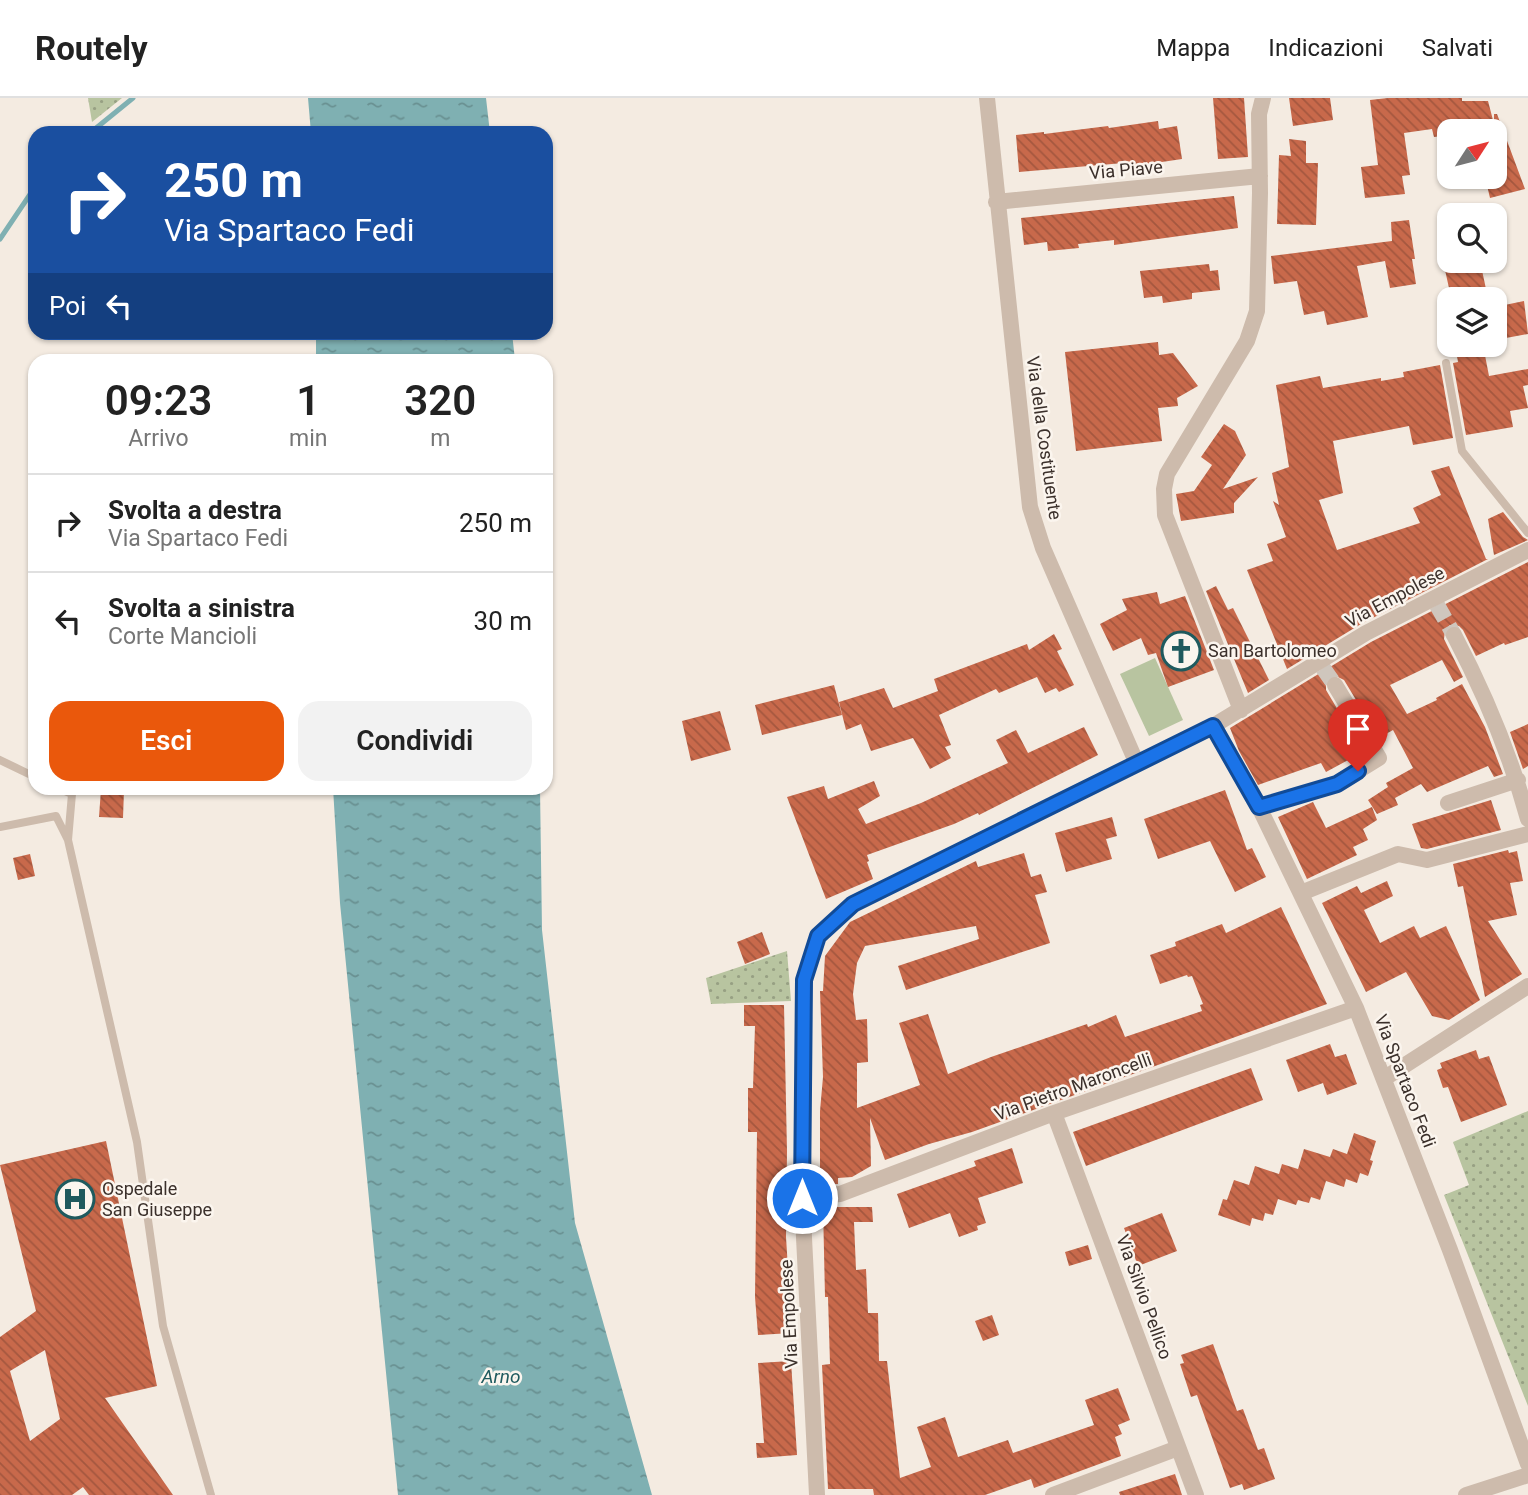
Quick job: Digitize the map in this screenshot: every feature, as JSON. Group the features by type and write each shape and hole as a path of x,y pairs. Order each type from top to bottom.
{"street":[{"name":"Via della Costituente","path":"987,98 1026,481 1034,524 1137,764"},
{"path":"1241,710 1165,515 1164,489 1167,474 1247,341 1256,311 1259,279 1259,114 1263,98"},
{"name":"Via Piave","path":"996,202 1260,176"},
{"name":"Via Empolese","path":"817,1495 802,1198 804,980 818,936 853,904 1213,726 1321,665 1366,633 1435,602 1528,550"},
{"path":"1454,635 1496,722 1518,780 1528,819"},
{"path":"1259,807 1337,784 1379,758 1335,685"},
{"name":"Via Spartaco Fedi","path":"1213,726 1259,807 1356,1008 1385,1078 1528,1464"},
{"path":"1448,803 1518,780"},
{"path":"1301,893 1398,855 1427,860 1528,834"},
{"path":"1385,1078 1528,986"},
{"name":"Via Pietro Maroncelli","path":"802,1198 840,1194 1054,1113 1356,1008"},
{"name":"Via Silvio Pellico","path":"1054,1113 1196,1495"},
{"path":"1053,1495 1178,1448"},
{"path":"1466,1495 1528,1475"}],"lane":[{"path":"1446,363 1462,451 1528,533"},
{"path":"0,760 28,773"},
{"path":"68,840 72,795"},
{"path":"0,827 56,816 68,840 137,1142 163,1326 211,1495"}],"green space":[{"path":"88,98 122,98 92,122"},
{"path":"1155,658 1183,720 1149,736 1120,674"},
{"path":"787,951 791,1001 711,1004 706,978"},
{"path":"1528,1111 1528,1406 1444,1195 1469,1185 1453,1142"}],"water":[{"path":"308,98 486,98 489,126 310,126"},
{"path":"316,340 513,340 514,354 316,354"},
{"name":"Arno","path":"333,795 540,795 542,930 575,1223 652,1495 398,1495 340,903"}],"building":[{"path":"1213,98 1244,98 1248,157 1218,159"},
{"path":"1289,98 1330,98 1333,120 1293,126"},
{"path":"1462,98 1462,101 1488,101 1493,119 1437,119 1437,137 1434,137 1432,129 1404,133 1410,175 1402,176 1405,194 1365,198 1361,167 1378,165 1370,100"},
{"path":"1158,121 1159,129 1177,126 1182,159 1135,166 1135,162 1019,172 1016,135 1109,128"},
{"path":"1289,139 1306,141 1306,163 1318,163 1316,225 1277,224 1279,155 1291,156"},
{"path":"1507,141 1525,189 1490,198 1488,189 1507,189"},
{"path":"1234,196 1238,228 1114,245 1114,240 1078,244 1079,248 1048,251 1047,242 1024,245 1021,218"},
{"path":"1409,220 1416,284 1390,288 1385,261 1357,266 1368,317 1327,325 1324,311 1304,315 1297,281 1274,284 1271,256 1392,241 1391,222"},
{"path":"1209,264 1210,271 1218,270 1220,290 1192,293 1192,299 1163,303 1162,296 1144,298 1140,271"},
{"path":"1446,273 1483,273 1486,287 1449,287"},
{"path":"1524,301 1528,334 1507,338 1507,305"},
{"path":"1158,342 1159,355 1173,353 1198,386 1177,398 1178,406 1158,408 1162,441 1076,451 1065,352"},
{"path":"1457,357 1485,357 1489,376 1528,369 1528,385 1523,386 1528,408 1510,411 1513,427 1466,435 1453,363 1458,362"},
{"path":"1440,365 1453,438 1413,445 1409,426 1333,441 1343,493 1319,500 1337,550 1420,523 1413,508 1441,495 1431,471 1449,466 1488,559 1361,624 1287,669 1247,570 1273,561 1267,544 1286,537 1273,501 1279,505 1272,473 1289,467 1276,385 1320,376 1323,388 1381,378 1381,381 1404,377 1403,372"},
{"path":"1224,424 1235,431 1246,455 1223,489 1258,477 1234,503 1234,513 1181,521 1176,494 1194,491 1212,465 1201,457"},
{"path":"1503,512 1528,540 1494,555 1488,519"},
{"path":"1528,562 1528,637 1505,645 1504,643 1476,656 1463,630 1459,626 1450,625 1445,630 1444,639 1463,677 1454,682 1442,660 1390,685 1407,714 1462,684 1485,727 1503,774 1494,777 1488,766 1427,792 1421,784 1395,798 1398,805 1377,814 1368,800 1388,787 1386,783 1413,768 1393,730 1379,738 1344,680 1334,675 1326,681 1326,690 1363,752 1326,772 1321,763 1258,785 1230,728 1371,642"},
{"path":"1216,586 1228,610 1233,608 1269,680 1248,693 1206,591"},
{"path":"1157,592 1160,604 1185,596 1214,670 1168,687 1156,653 1148,655 1141,638 1113,651 1100,624 1127,610 1122,599"},
{"path":"1054,634 1062,649 1057,651 1074,685 1059,692 1056,688 1045,693 1037,677 999,693 996,689 939,715 951,745 945,747 951,758 930,769 913,738 871,751 861,724 846,730 839,702 884,688 893,708 938,691 934,679 1027,644 1029,650"},
{"path":"834,685 842,715 762,735 755,705"},
{"path":"720,711 731,750 691,761 682,721"},
{"path":"1528,724 1528,766 1523,769 1510,732"},
{"path":"1084,727 1098,755 979,815 978,813 867,855 873,879 826,899 787,797 824,786 828,799 874,781 880,796 858,809 866,824 921,803 1008,763 996,740 1016,730 1028,753"},
{"path":"1225,790 1247,850 1252,848 1266,877 1235,892 1210,841 1158,859 1144,819"},
{"path":"101,795 124,795 123,818 99,817"},
{"path":"1491,800 1501,830 1427,849 1421,848 1412,824"},
{"path":"1313,802 1326,828 1372,807 1377,820 1363,829 1368,840 1353,847 1357,855 1307,879 1278,817"},
{"path":"1112,817 1117,836 1106,839 1112,859 1066,872 1055,833"},
{"path":"1508,850 1509,853 1517,851 1523,881 1510,883 1517,915 1488,921 1522,974 1485,997 1463,886 1458,887 1453,864"},
{"path":"1024,853 1031,877 1041,874 1047,892 1035,895 1050,943 906,990 898,966 979,939 976,926 865,946 857,963 853,994 856,1020 867,1019 868,1062 857,1063 857,1108 920,1085 899,1023 928,1014 948,1074 1116,1015 1125,1037 1202,1011 1200,1005 1203,1004 1192,976 1187,975 1160,984 1150,955 1222,924 1226,933 1281,907 1327,1004 972,1132 885,1160 870,1118 871,1166 852,1177 838,1178 838,1184 820,1184 823,1077 820,991 823,991 825,956 850,922 976,861 978,867"},
{"path":"30,854 35,876 18,880 13,858"},
{"path":"1387,881 1393,896 1364,910 1380,943 1414,926 1420,938 1446,926 1480,1000 1449,1020 1432,1016 1406,972 1366,992 1322,903 1357,886 1361,893"},
{"path":"762,932 770,954 745,964 737,942"},
{"path":"744,1005 784,1005 786,1237 792,1333 758,1335 755,1297 757,1132 748,1132 748,1088 753,1088 755,1026 744,1026"},
{"path":"1330,1044 1335,1057 1346,1054 1357,1084 1327,1095 1323,1083 1298,1092 1286,1060"},
{"path":"1476,1050 1479,1059 1489,1056 1507,1105 1461,1122 1448,1087 1443,1088 1437,1070 1442,1068 1440,1063"},
{"path":"1251,1068 1263,1100 1086,1166 1073,1132"},
{"path":"1354,1133 1376,1141 1368,1176 1360,1173 1357,1183 1346,1179 1344,1187 1326,1181 1320,1200 1311,1197 1309,1203 1298,1200 1296,1205 1278,1199 1273,1215 1265,1213 1263,1221 1252,1218 1250,1226 1218,1215 1223,1199 1227,1200 1234,1180 1249,1185 1255,1166 1279,1174 1282,1164 1298,1169 1304,1149 1330,1157 1333,1149 1347,1154"},
{"path":"106,1141 157,1386 105,1398 173,1495 89,1495 83,1487 72,1495 0,1495 0,1337 36,1311 0,1165","holes":["45,1350 60,1419 30,1441 10,1371"]},
{"path":"1012,1148 1023,1183 978,1198 986,1223 977,1226 978,1230 959,1237 950,1213 909,1228 897,1194 976,1166 974,1161"},
{"path":"823,1206 872,1207 873,1222 854,1222 856,1270 866,1269 868,1313 878,1313 879,1361 887,1361 900,1478 931,1467 917,1427 945,1417 958,1457 1008,1440 1013,1453 1094,1425 1085,1400 1118,1388 1130,1420 1118,1425 1122,1434 1115,1437 1121,1456 1034,1488 1031,1479 985,1495 874,1495 873,1489 828,1489 822,1365 830,1364"},
{"path":"1162,1213 1177,1251 1138,1266 1124,1228"},
{"path":"1088,1245 1092,1259 1069,1266 1065,1252"},
{"path":"992,1315 999,1335 983,1341 975,1321"},
{"path":"1213,1344 1237,1411 1243,1409 1258,1450 1264,1448 1275,1479 1244,1490 1242,1484 1230,1488 1197,1395 1191,1397 1180,1364 1184,1363 1181,1355"},
{"path":"791,1361 797,1455 757,1458 756,1443 764,1443 758,1363"},
{"path":"1175,1474 1182,1495 1120,1495 1119,1492"}],"waterway":[{"path":"99,126 133,98"},
{"path":"0,239 28,197"}],"tunnel":[{"path":"1437,605 1454,635"},
{"path":"1323,668 1335,685"}],"place":[{"name":"San Bartolomeo","path":"1181,651"},
{"name":"Ospedale San Giuseppe","path":"75,1199"}],"route":[{"path":"802,1198 804,980 818,936 853,904 1213,726 1259,807 1337,784 1358,771"}]}
